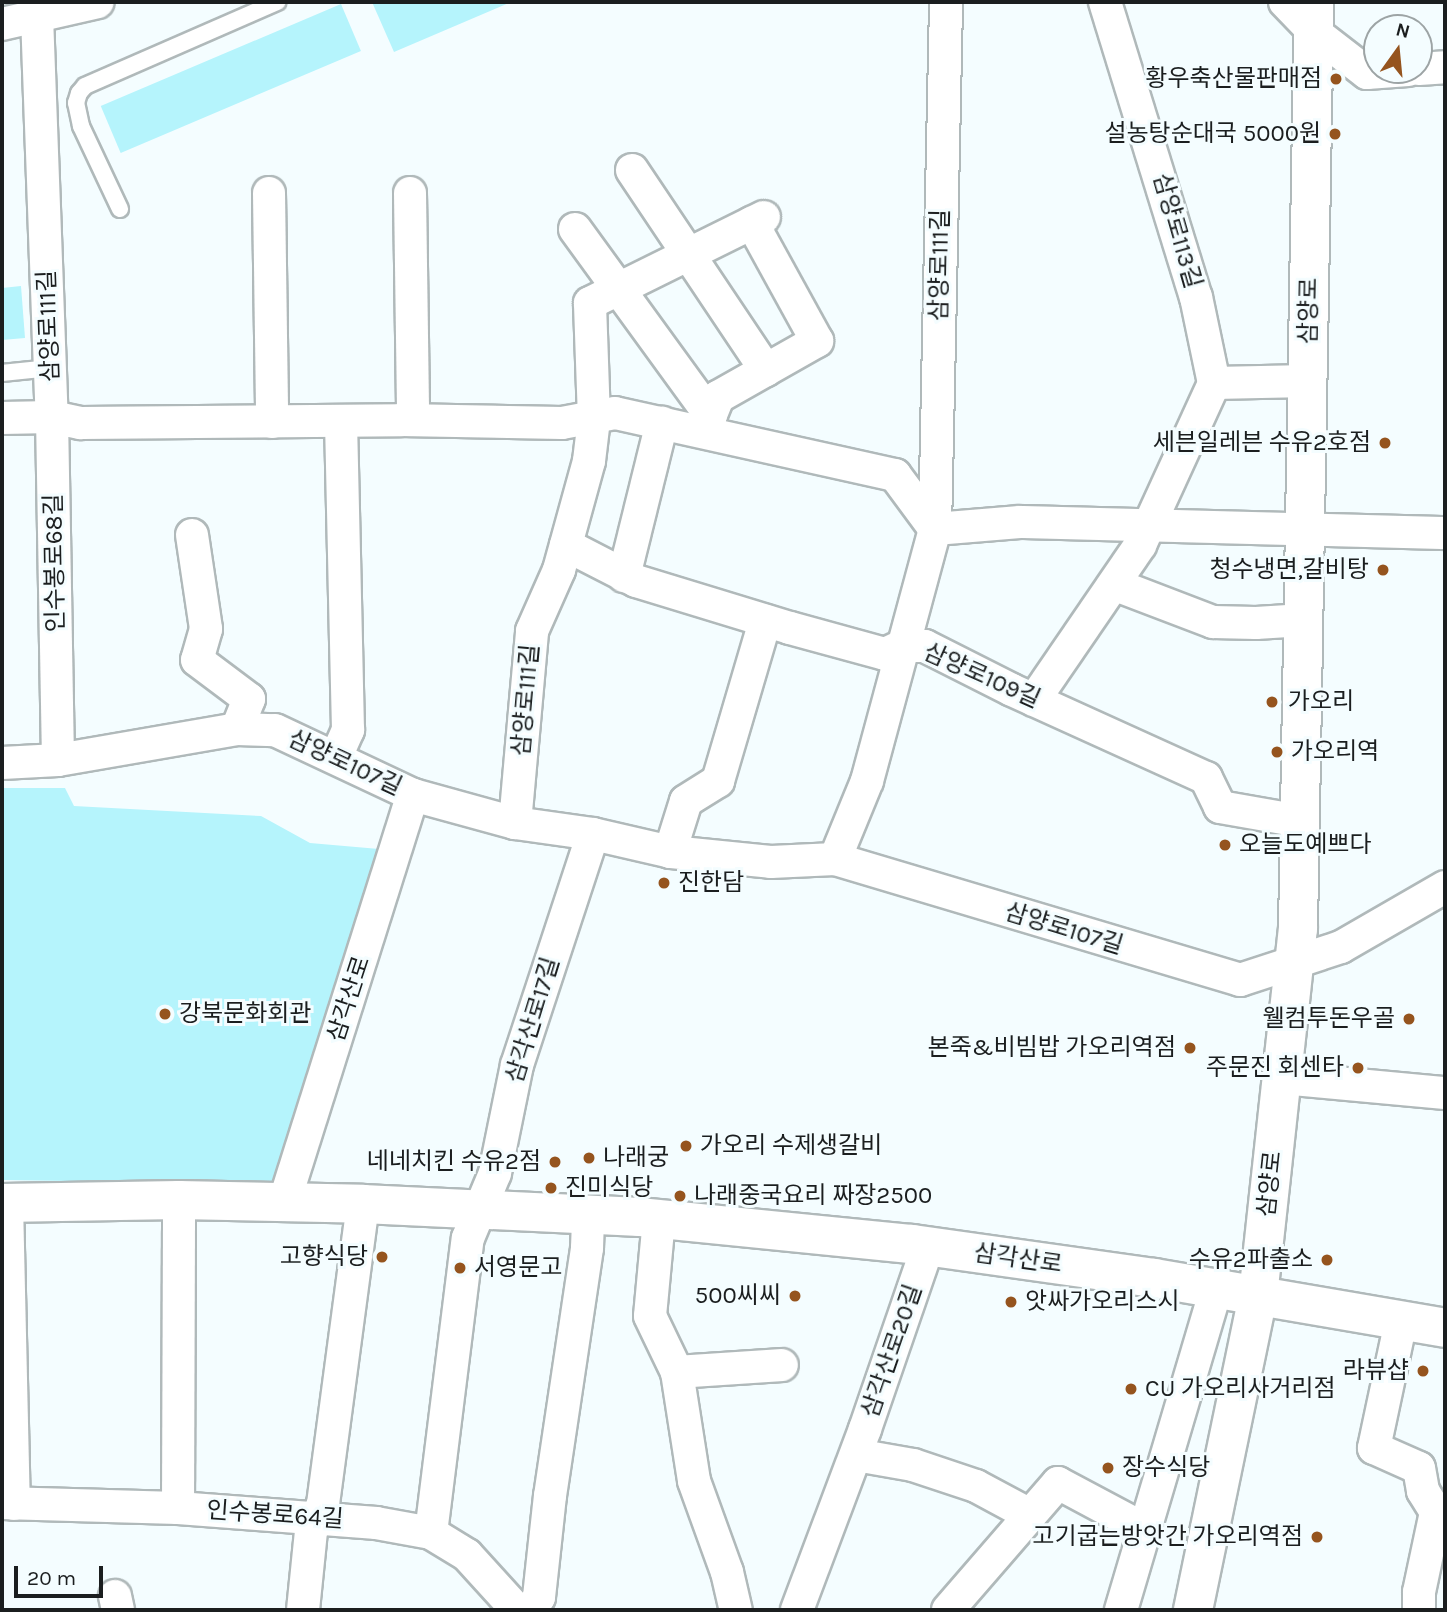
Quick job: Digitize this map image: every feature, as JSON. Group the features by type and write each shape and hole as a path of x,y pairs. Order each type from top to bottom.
{"main road":[{"name":"삼양로","path":"1193,1610 1258,1296 1294,962 1300,821 1314,17"},
{"name":"삼각산로","path":"4,1203 179,1200 363,1204 478,1207 659,1219 928,1246 1216,1289 1445,1328"}],"street":[{"path":"2,24 94,2"},
{"name":"삼양로111길","path":"935,529 946,2"},
{"name":"삼양로113길","path":"1105,2 1188,271 1214,383"},
{"path":"1285,2 1314,17 1363,69"},
{"name":"삼양로111길","path":"37,16 52,417 81,423 562,423 615,414 662,423 708,424 895,475 935,529"},
{"path":"632,170 691,253 766,370"},
{"path":"269,193 272,422"},
{"path":"410,193 413,421"},
{"path":"594,419 590,303 758,220 817,341 718,397 708,424"},
{"path":"575,229 621,288 708,424"},
{"path":"1034,700 1116,585 1140,545 1214,383 1308,381"},
{"path":"2,418 52,417"},
{"name":"인수봉로68길","path":"52,417 58,760"},
{"name":"삼양로111길","path":"515,823 531,631 559,570 589,461 594,419"},
{"path":"335,757 348,730 341,421"},
{"path":"624,576 662,423"},
{"path":"835,859 867,781 935,529 1020,522 1445,533"},
{"path":"2,763 58,760 237,729 249,699 197,660 205,629 192,535"},
{"name":"삼양로109길","path":"566,545 624,576 765,621 885,654 902,646 925,646 1034,700 1206,778 1220,807 1300,821"},
{"path":"1116,585 1213,622 1256,624 1304,620"},
{"path":"670,852 686,801 718,781 765,621"},
{"name":"삼양로107길","path":"237,729 275,730 413,795 515,823 593,834 670,852 771,862 835,859 1240,980 1294,962"},
{"name":"삼각산로","path":"284,1203 413,795"},
{"name":"삼각산로17길","path":"478,1207 495,1172 517,1065 593,834"},
{"path":"1294,962 1341,947 1445,887"},
{"path":"1282,1078 1445,1093"},
{"path":"178,1508 179,1200"},
{"name":"삼각산로","path":"4,1203 8,1504"},
{"path":"303,1610 311,1531 323,1504 363,1204"},
{"path":"431,1533 468,1238 478,1207"},
{"path":"530,1610 539,1597 550,1496 587,1248 588,1214"},
{"path":"659,1219 650,1316 677,1372 694,1481 727,1572 736,1610"},
{"name":"삼각산로20길","path":"797,1610 856,1455 928,1246"},
{"path":"1121,1610 1216,1289"},
{"path":"1401,1321 1374,1448 1419,1468 1423,1492 1436,1512 1419,1592 1419,1610"},
{"path":"677,1372 782,1365"},
{"path":"856,1455 913,1465 963,1482 1030,1515"},
{"path":"948,1610 1058,1483 1144,1529"},
{"name":"인수봉로64길","path":"8,1504 178,1508 318,1518 431,1533 467,1555 517,1610"}],"lane":[{"path":"120,209 81,126 76,103 79,93 85,86 277,2"},
{"path":"2,373 50,368"}],"building":[{"path":"372,2 511,2 394,52"},
{"path":"341,4 361,51 121,153 101,106"},
{"path":"21,286 25,338 2,340 2,288"},
{"name":"강북문화회관","path":"2,788 65,788 74,806 261,816 310,843 379,849 277,1184 2,1180"}],"place":[{"name":"황우축산물판매점","path":"1336,79"},
{"name":"설농탕순대국 5000원","path":"1335,134"},
{"name":"세븐일레븐 수유2호점","path":"1385,443"},
{"name":"청수냉면,갈비탕","path":"1383,570"},
{"name":"가오리","path":"1272,702"},
{"name":"가오리역","path":"1277,752"},
{"name":"오늘도예쁘다","path":"1225,845"},
{"name":"진한담","path":"664,883"},
{"name":"강북문화회관","path":"165,1014"},
{"name":"웰컴투돈우골","path":"1409,1019"},
{"name":"본죽&비빔밥 가오리역점","path":"1190,1048"},
{"name":"주문진 회센타","path":"1358,1068"},
{"name":"가오리 수제생갈비","path":"686,1146"},
{"name":"나래궁","path":"589,1158"},
{"name":"네네치킨 수유2점","path":"555,1162"},
{"name":"진미식당","path":"551,1188"},
{"name":"나래중국요리 짜장2500","path":"680,1196"},
{"name":"고향식당","path":"382,1257"},
{"name":"수유2파출소","path":"1327,1260"},
{"name":"서영문고","path":"460,1268"},
{"name":"500씨씨","path":"795,1296"},
{"name":"앗싸가오리스시","path":"1011,1302"},
{"name":"라뷰샵","path":"1423,1371"},
{"name":"CU 가오리사거리점","path":"1131,1389"},
{"name":"장수식당","path":"1108,1468"},
{"name":"고기굽는방앗간 가오리역점","path":"1317,1537"}]}
